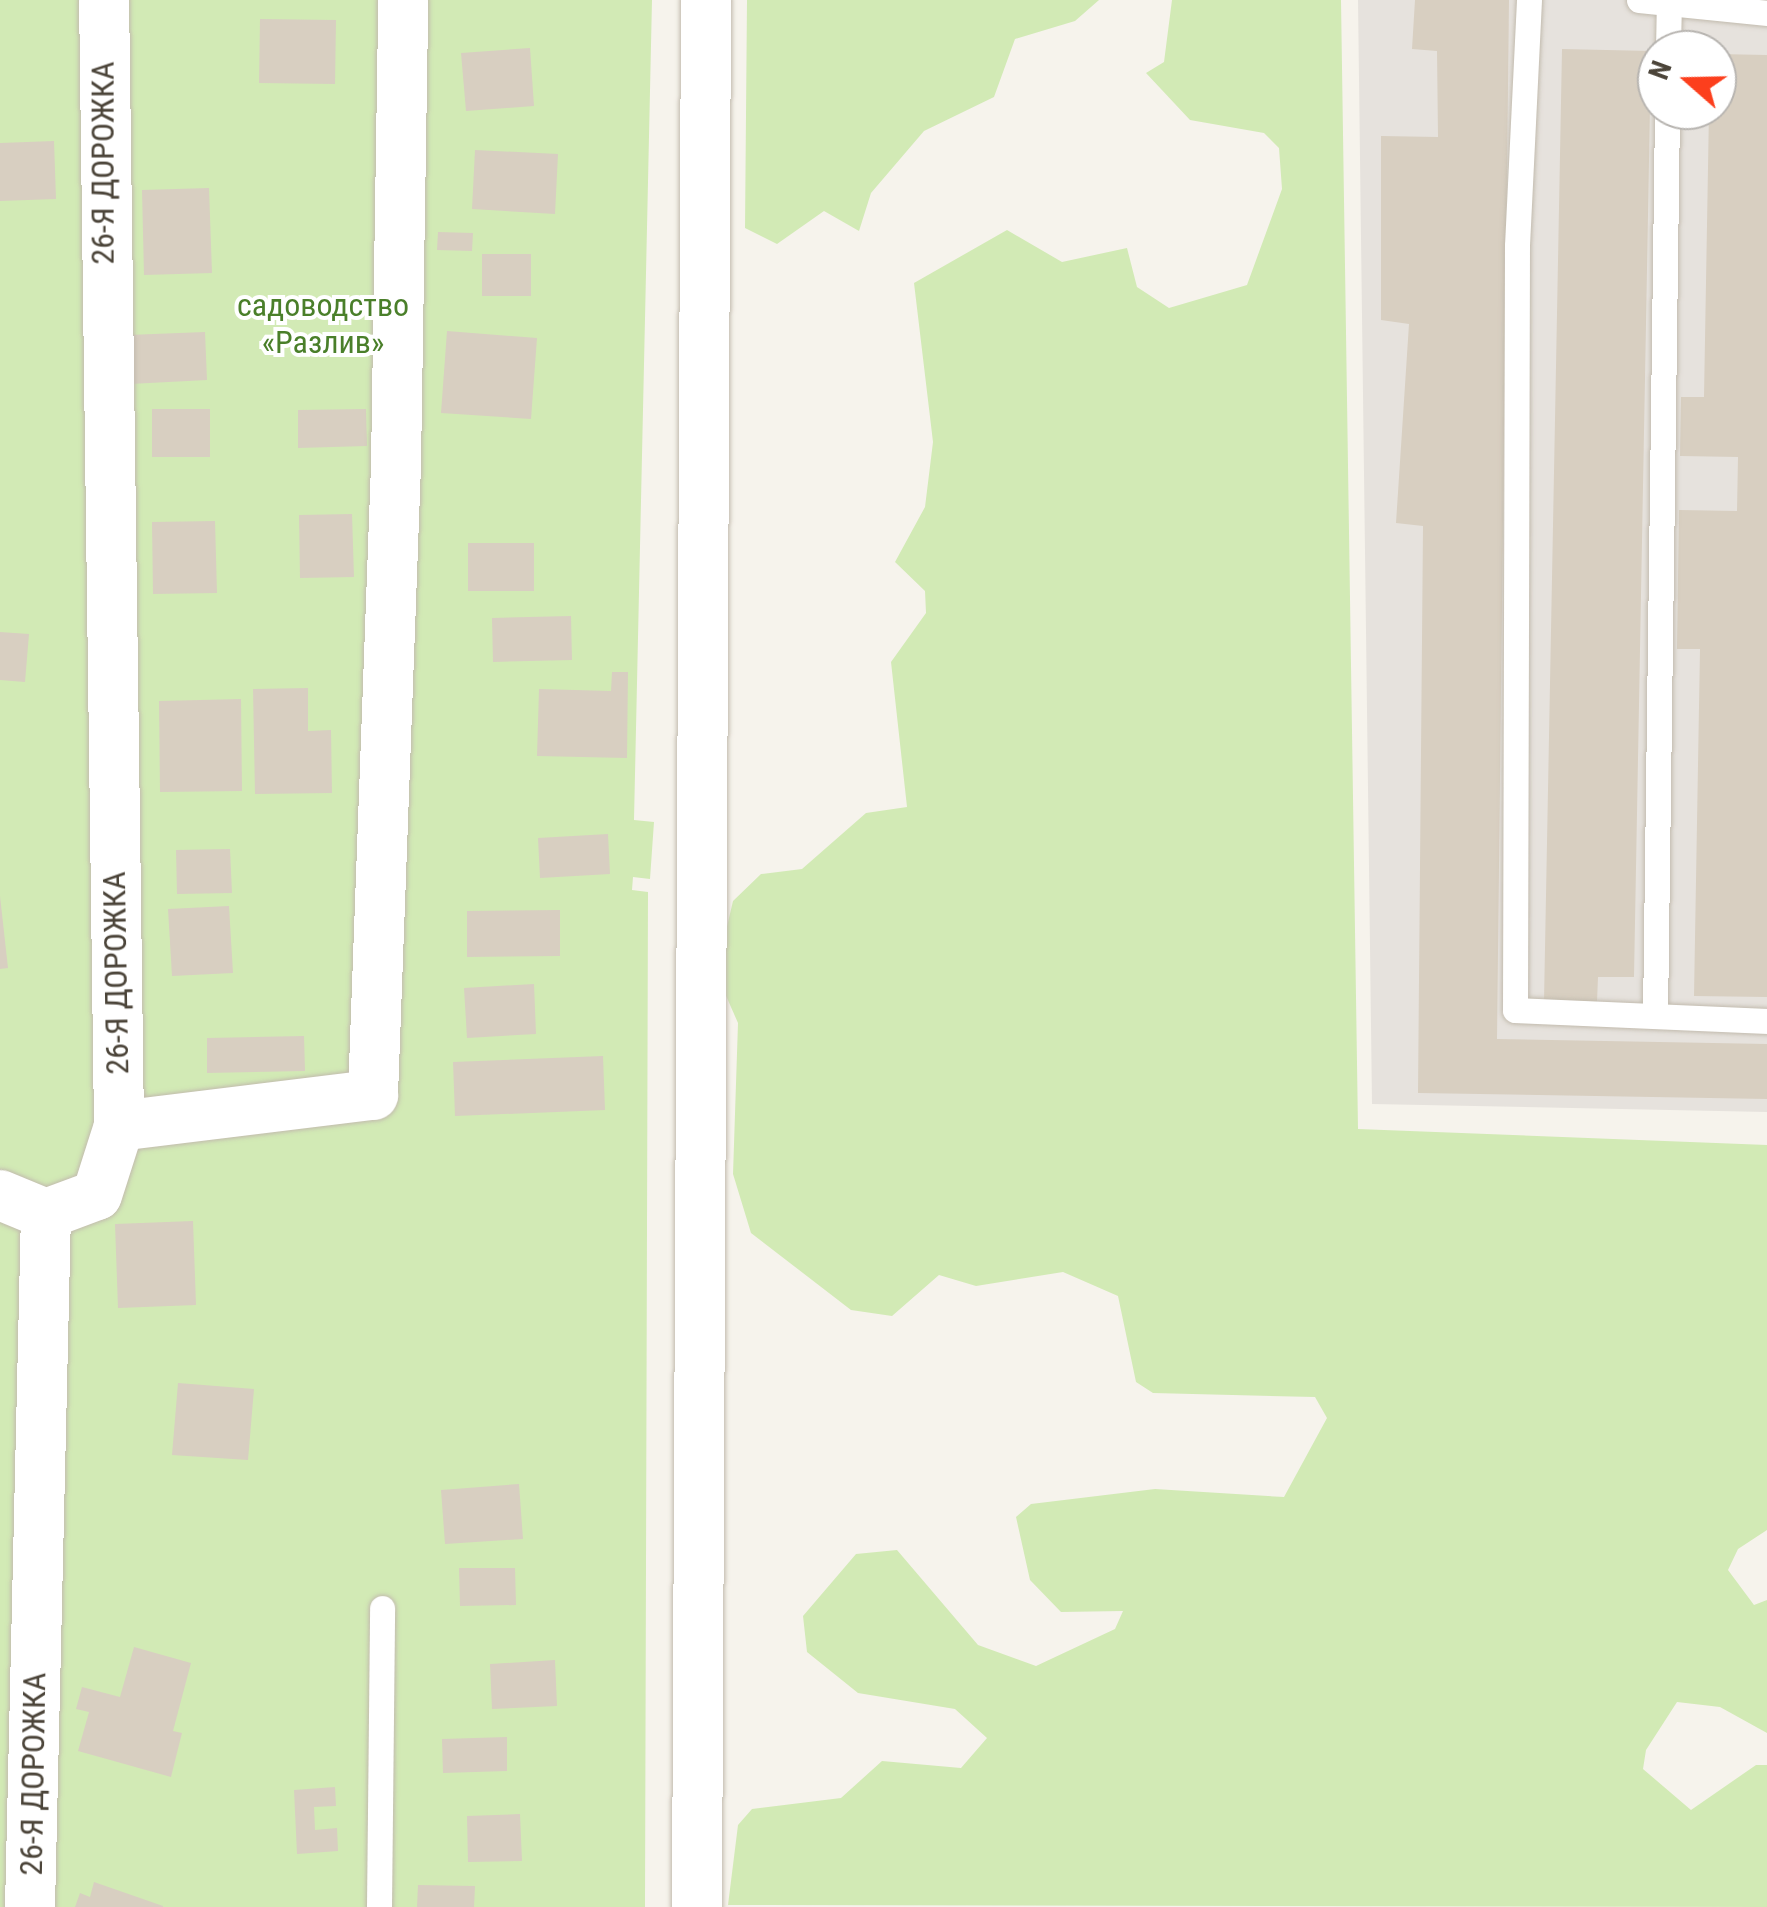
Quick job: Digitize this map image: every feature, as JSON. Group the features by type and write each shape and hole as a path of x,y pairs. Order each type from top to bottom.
{"street":[{"name":"26-Я ДОРОЖКА","path":"30,1907 46,1214 98,1196 119,1126 104,0"},
{"path":"119,1126 373,1095 396,464 403,0"},
{"path":"697,1907 706,0"},
{"path":"0,1194 46,1214"}],"lane":[{"path":"1529,0 1517,246 1515,1010 1767,1021"},
{"path":"1639,0 1669,0 1767,13"},
{"path":"1668,30 1669,0"},
{"path":"1655,1016 1667,130"},
{"path":"378,1907 382,1608"}],"shaded area":[{"path":"1358,0 1767,0 1767,1112 1372,1104"}],"green space":[{"name":"садоводство «Разлив»","path":"0,0 652,0 634,820 654,822 650,879 633,877 632,890 648,892 645,1907 0,1907"},
{"path":"747,0 1099,0 1075,21 1015,39 994,97 924,131 871,193 859,231 824,211 777,244 745,228"},
{"path":"1172,0 1341,0 1358,1129 1767,1145 1767,1530 1738,1549 1728,1570 1754,1605 1767,1600 1767,1733 1720,1707 1677,1702 1646,1750 1643,1769 1691,1810 1756,1765 1767,1765 1767,1907 728,1905 738,1825 752,1809 841,1798 882,1761 961,1768 987,1738 955,1709 858,1693 807,1652 803,1616 856,1554 897,1550 978,1645 1036,1666 1115,1629 1123,1611 1061,1612 1030,1580 1016,1517 1031,1504 1155,1489 1284,1497 1327,1418 1315,1397 1153,1393 1136,1382 1118,1296 1063,1272 976,1286 939,1275 892,1316 851,1310 751,1233 733,1174 738,1023 716,973 733,901 761,874 802,869 866,813 907,807 891,662 926,613 925,591 895,562 925,507 933,442 914,283 1007,230 1062,262 1127,248 1137,287 1169,308 1247,285 1282,189 1279,148 1264,133 1190,120 1146,73 1164,62"}],"building":[{"path":"1415,0 1509,0 1497,1039 1767,1044 1767,1099 1418,1093 1423,526 1396,523 1409,324 1381,320 1381,136 1438,137 1437,51 1412,49"},
{"path":"260,19 336,20 335,84 259,83"},
{"path":"530,48 534,106 466,111 461,53"},
{"path":"1562,49 1637,51 1637,130 1650,130 1634,977 1598,977 1597,1002 1544,1001"},
{"path":"1737,54 1767,55 1767,997 1694,996 1700,649 1677,649 1679,510 1737,511 1738,457 1680,456 1681,397 1704,397 1709,130 1737,130"},
{"path":"54,141 56,199 0,201 0,143"},
{"path":"475,150 558,154 555,214 472,209"},
{"path":"209,188 212,273 144,275 142,190"},
{"path":"438,232 473,233 472,251 437,250"},
{"path":"482,254 531,254 531,296 482,296"},
{"path":"447,331 537,338 531,419 441,413"},
{"path":"205,332 207,380 130,384 128,335"},
{"path":"152,409 210,409 210,457 152,457"},
{"path":"366,409 367,446 298,448 298,410"},
{"path":"352,514 354,577 300,578 299,515"},
{"path":"215,521 217,593 153,594 152,522"},
{"path":"468,543 534,543 534,591 468,591"},
{"path":"571,616 572,660 493,662 492,618"},
{"path":"0,632 29,634 25,682 0,680"},
{"path":"612,672 628,672 627,758 537,756 539,689 611,691"},
{"path":"308,688 308,731 331,730 332,793 255,794 253,689"},
{"path":"241,699 242,791 160,792 159,701"},
{"path":"608,834 610,874 540,878 538,838"},
{"path":"230,849 232,893 177,894 176,850"},
{"path":"0,896 8,968 0,969"},
{"path":"229,906 233,973 172,976 168,909"},
{"path":"560,910 560,956 467,957 467,911"},
{"path":"534,984 536,1034 467,1038 464,988"},
{"path":"304,1036 305,1071 207,1073 207,1038"},
{"path":"603,1056 605,1110 455,1116 453,1062"},
{"path":"193,1221 196,1305 118,1308 115,1224"},
{"path":"178,1383 254,1389 248,1460 172,1455"},
{"path":"519,1484 523,1539 445,1544 441,1490"},
{"path":"459,1568 515,1568 516,1605 460,1606"},
{"path":"134,1647 191,1663 173,1731 182,1733 171,1777 78,1751 89,1712 76,1709 82,1687 120,1697"},
{"path":"555,1660 557,1706 492,1709 490,1664"},
{"path":"507,1737 507,1771 443,1773 442,1739"},
{"path":"335,1787 336,1806 314,1807 315,1830 337,1828 338,1851 297,1854 294,1790"},
{"path":"520,1814 522,1861 468,1862 467,1816"},
{"path":"94,1882 163,1907 75,1907 80,1893 90,1897"},
{"path":"418,1885 475,1886 474,1907 417,1907"}]}
